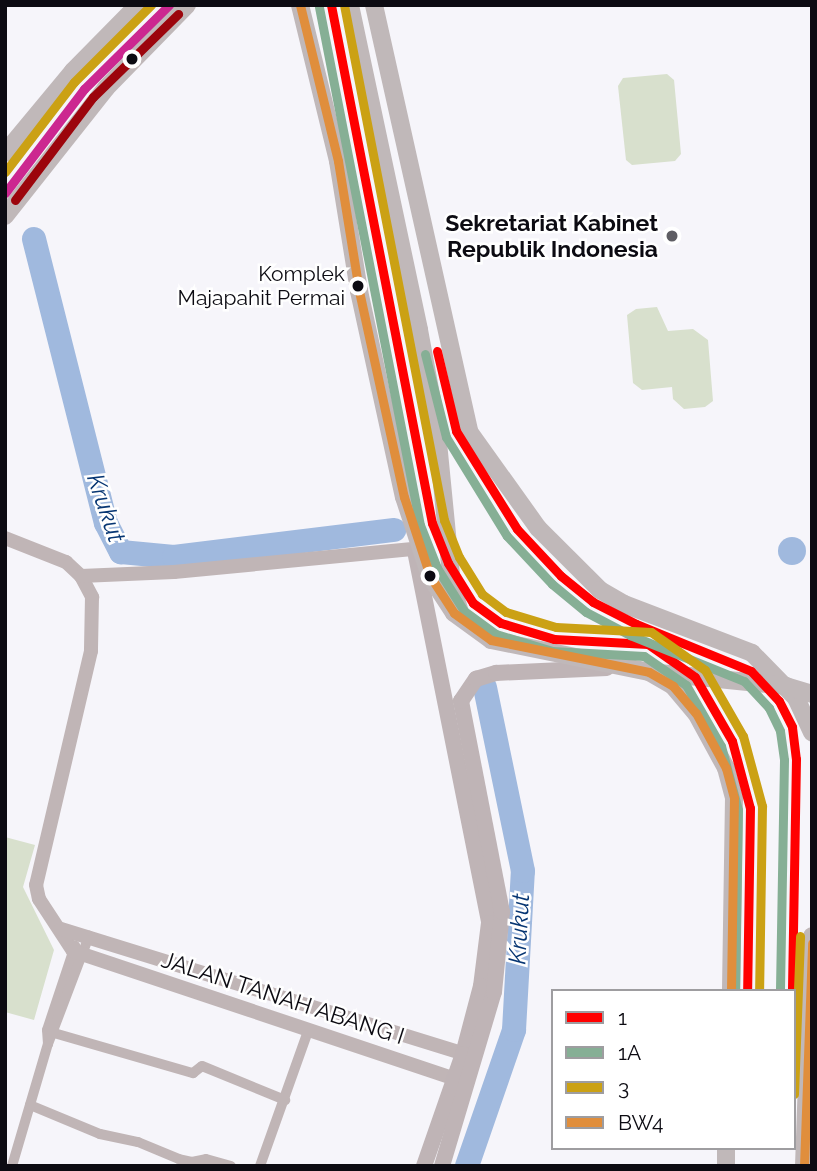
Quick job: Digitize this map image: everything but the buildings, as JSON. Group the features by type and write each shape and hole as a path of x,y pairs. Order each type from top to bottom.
{"main road":[{"path":"7,148 73,71 138,5"},
{"path":"5,216 106,88 187,5"},
{"path":"300,5 338,161 359,291 415,549 488,911 481,986 470,1056"},
{"path":"349,5 419,330 436,422 452,586 466,625"},
{"path":"374,5 470,433 538,528 600,590 624,604 752,653 786,686 812,733"},
{"path":"404,497 430,576 445,602 466,625 491,640 649,672 786,686 812,694"},
{"path":"442,1166 470,1056 494,992 502,912 461,701 476,680 496,673 620,667"},
{"path":"649,672 673,685 696,713 730,780 736,829 731,989"},
{"path":"804,1166 812,936"},
{"path":"425,1166 463,1082"}],"street":[{"path":"5,538 66,562 82,576 92,597 95,618 91,651 36,885 39,898 78,953"},
{"path":"82,576 415,549"},
{"name":"JALAN TANAH ABANG I","path":"61,929 470,1056"},
{"path":"12,1166 84,934"},
{"path":"48,1044 47,1030 78,953"},
{"name":"JALAN TANAH ABANG I","path":"78,953 463,1082"},
{"path":"260,1166 309,1031"},
{"path":"54,1033 193,1073 202,1066 285,1100"},
{"path":"30,1105 100,1134 138,1142 178,1159 192,1162 206,1159 231,1166"}],"green space":[{"path":"667,74 674,80 681,154 675,161 632,165 626,160 618,86 623,78"},
{"path":"657,307 668,331 693,329 708,340 713,401 705,407 684,409 673,399 672,387 642,390 633,383 627,315 636,309"},
{"path":"5,837 35,845 23,887 54,950 34,1020 5,1012"}],"water":[{"path":"792,537 802,541 806,551 802,561 792,565 782,561 778,551 782,541"}],"waterway":[{"name":"Krukut","path":"34,239 106,523 121,552 174,557 394,530"},
{"name":"Krukut","path":"467,1166 514,1030 523,871 485,688"}],"transit line":[{"name":"3","path":"5,172 74,82 151,5"},
{"path":"5,193 84,89 169,5"},
{"name":"BW4","path":"300,5 338,161 359,291 404,497 430,576 454,613 491,640 649,672 673,686 696,713 726,768 734,798 731,989"},
{"name":"1","path":"331,5 432,523 448,563 473,603 501,623 554,639 648,644 695,677 732,741 750,808 747,989"},
{"name":"3","path":"344,5 444,520 459,557 482,594 506,612 556,627 651,632 705,670 743,736 762,806 759,989"},
{"name":"1A","path":"319,7 420,525 437,568 464,611 496,634 552,651 644,656 686,685 721,746 738,810 735,989"},
{"path":"15,200 93,97 178,14"},
{"name":"1","path":"437,351 456,431 517,529 561,576 593,602 636,624 751,671 779,701 792,727 796,759 792,989"},
{"name":"1A","path":"425,354 446,437 507,536 552,584 586,612 630,635 744,681 769,708 780,731 784,760 780,989"},
{"name":"3","path":"796,1041 800,936"},
{"name":"BW4","path":"804,1166 812,943"}],"place":[{"name":"Sekretariat Kabinet Republik Indonesia","path":"672,236"},
{"name":"Komplek Majapahit Permai","path":"358,286"}]}
